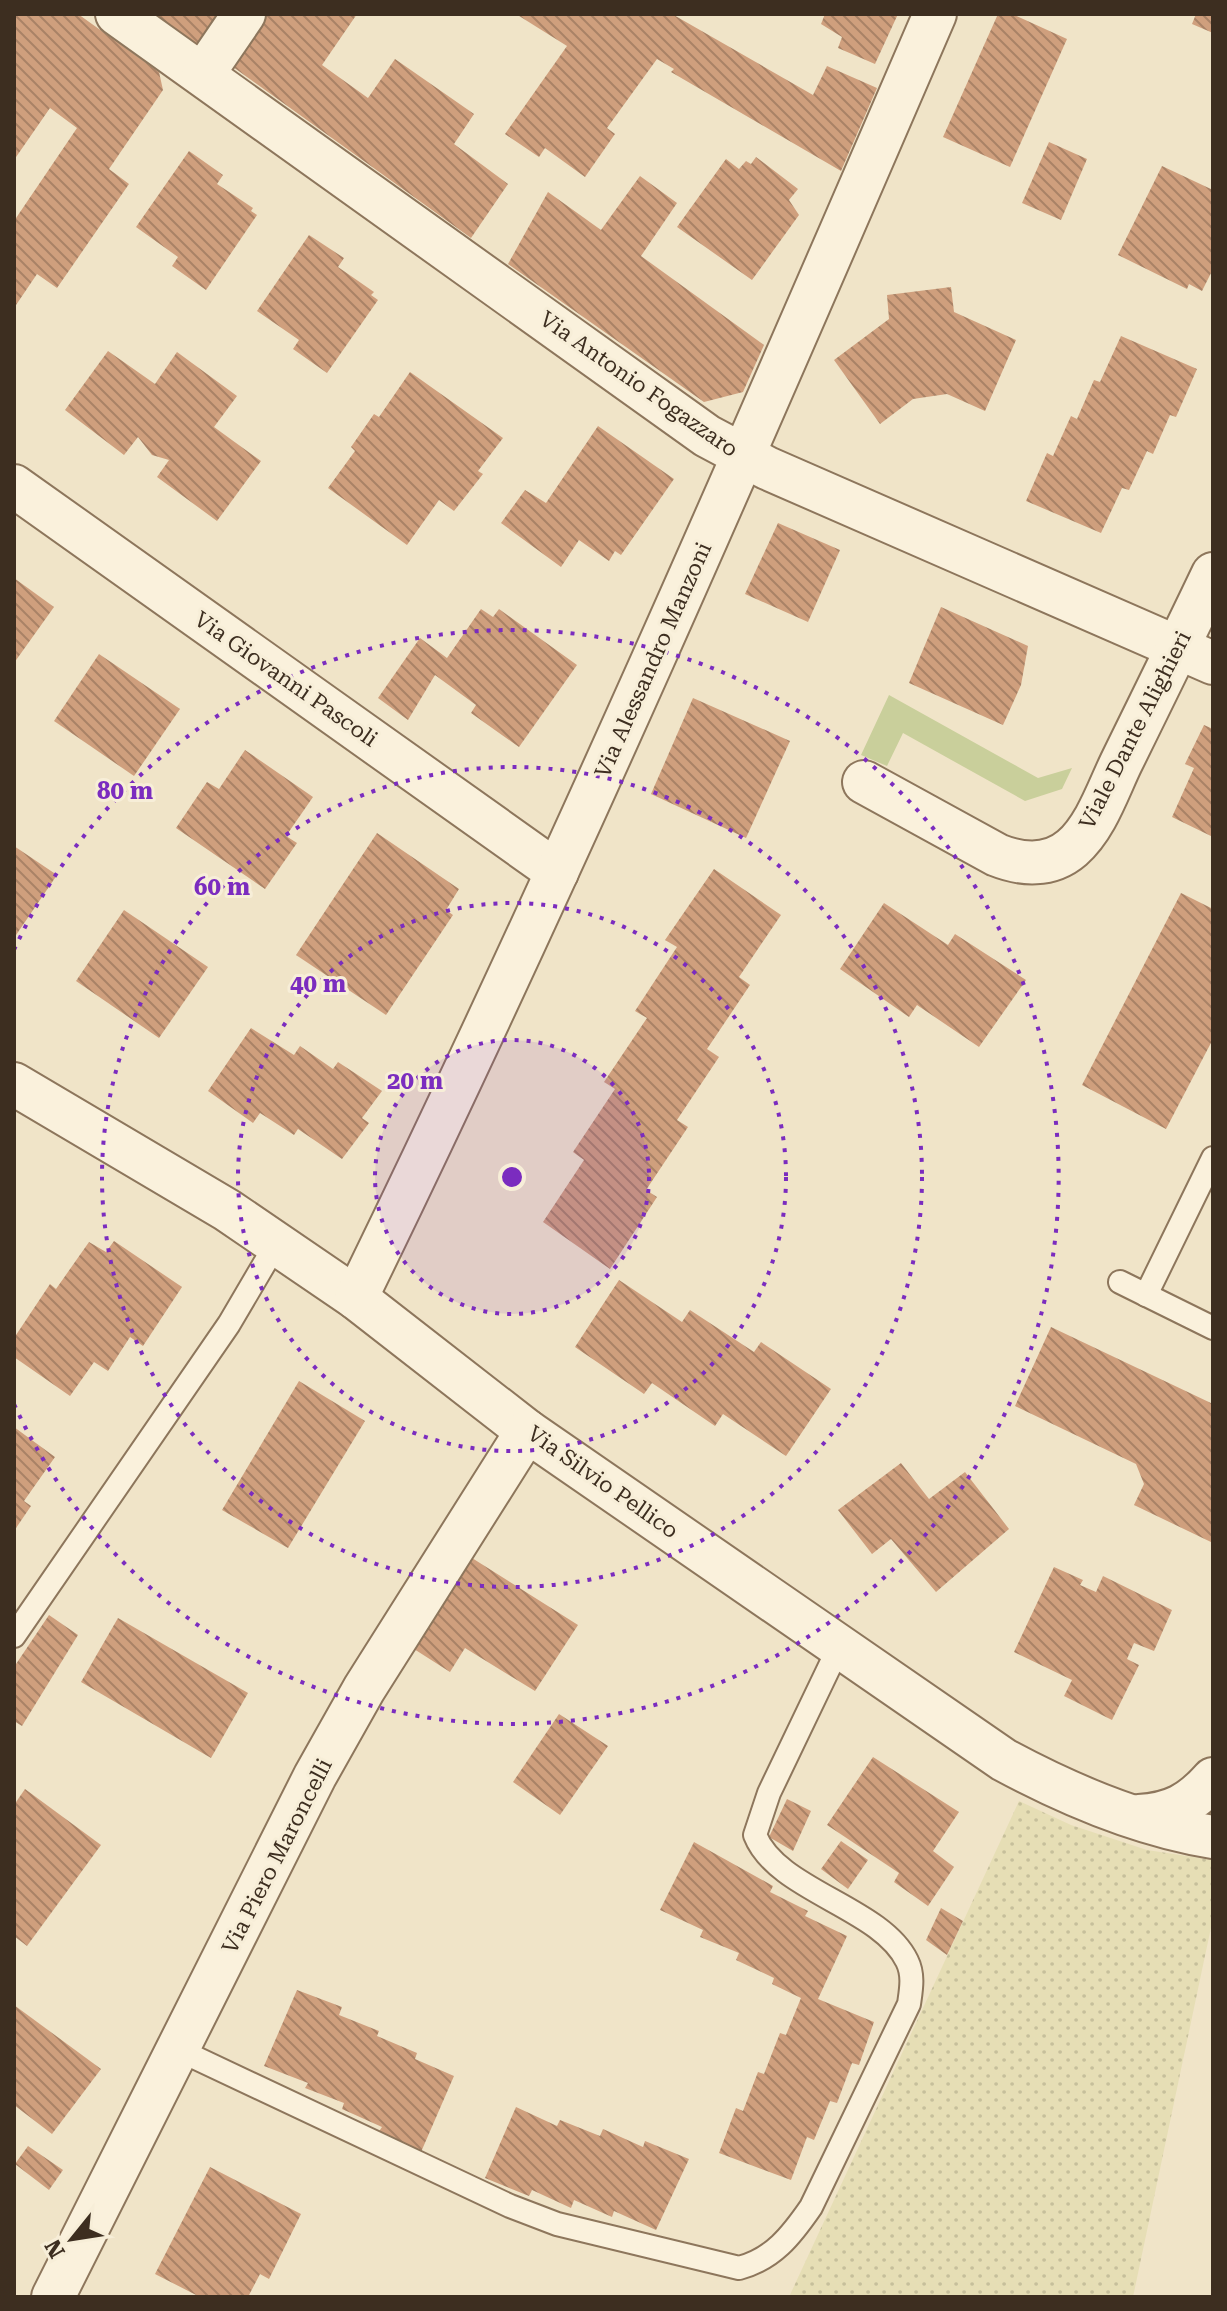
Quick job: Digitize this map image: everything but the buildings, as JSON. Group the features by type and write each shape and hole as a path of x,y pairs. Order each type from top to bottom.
{"street":[{"name":"Via Antonio Fogazzaro","path":"117,14 707,436 744,457 1195,656"},
{"path":"203,74 244,14"},
{"name":"Via Alessandro Manzoni","path":"356,1298 557,872 744,457 935,14"},
{"name":"Via Giovanni Pascoli","path":"14,486 557,872"},
{"name":"Viale Dante Alighieri","path":"864,782 1014,862 1054,859 1072,848 1098,811 1195,656 1213,574"},
{"name":"Via Silvio Pellico","path":"14,1084 214,1202 356,1298 527,1431 1004,1760 1064,1792 1132,1816 1213,1837"},
{"name":"Via Piero Maroncelli","path":"53,2297 315,1776 364,1689 527,1431"},
{"path":"1132,1816 1166,1815 1196,1799 1213,1779"}],"lane":[{"path":"1146,1295 1213,1158"},
{"path":"14,1636 229,1324 276,1244"},
{"path":"1120,1282 1213,1328"},
{"path":"179,2050 510,2206 557,2224 739,2268 761,2262 795,2231 811,2207 909,2004 912,1981 907,1961 889,1940 771,1861 755,1835 759,1817 839,1647"}],"shaded area":[{"path":"1019,1801 1071,1825 1147,1850 1213,1860 1213,1918 1133,2297 789,2297"}],"green space":[{"path":"889,695 1038,778 1072,768 1062,789 1025,801 903,733 887,766 861,755"}]}
